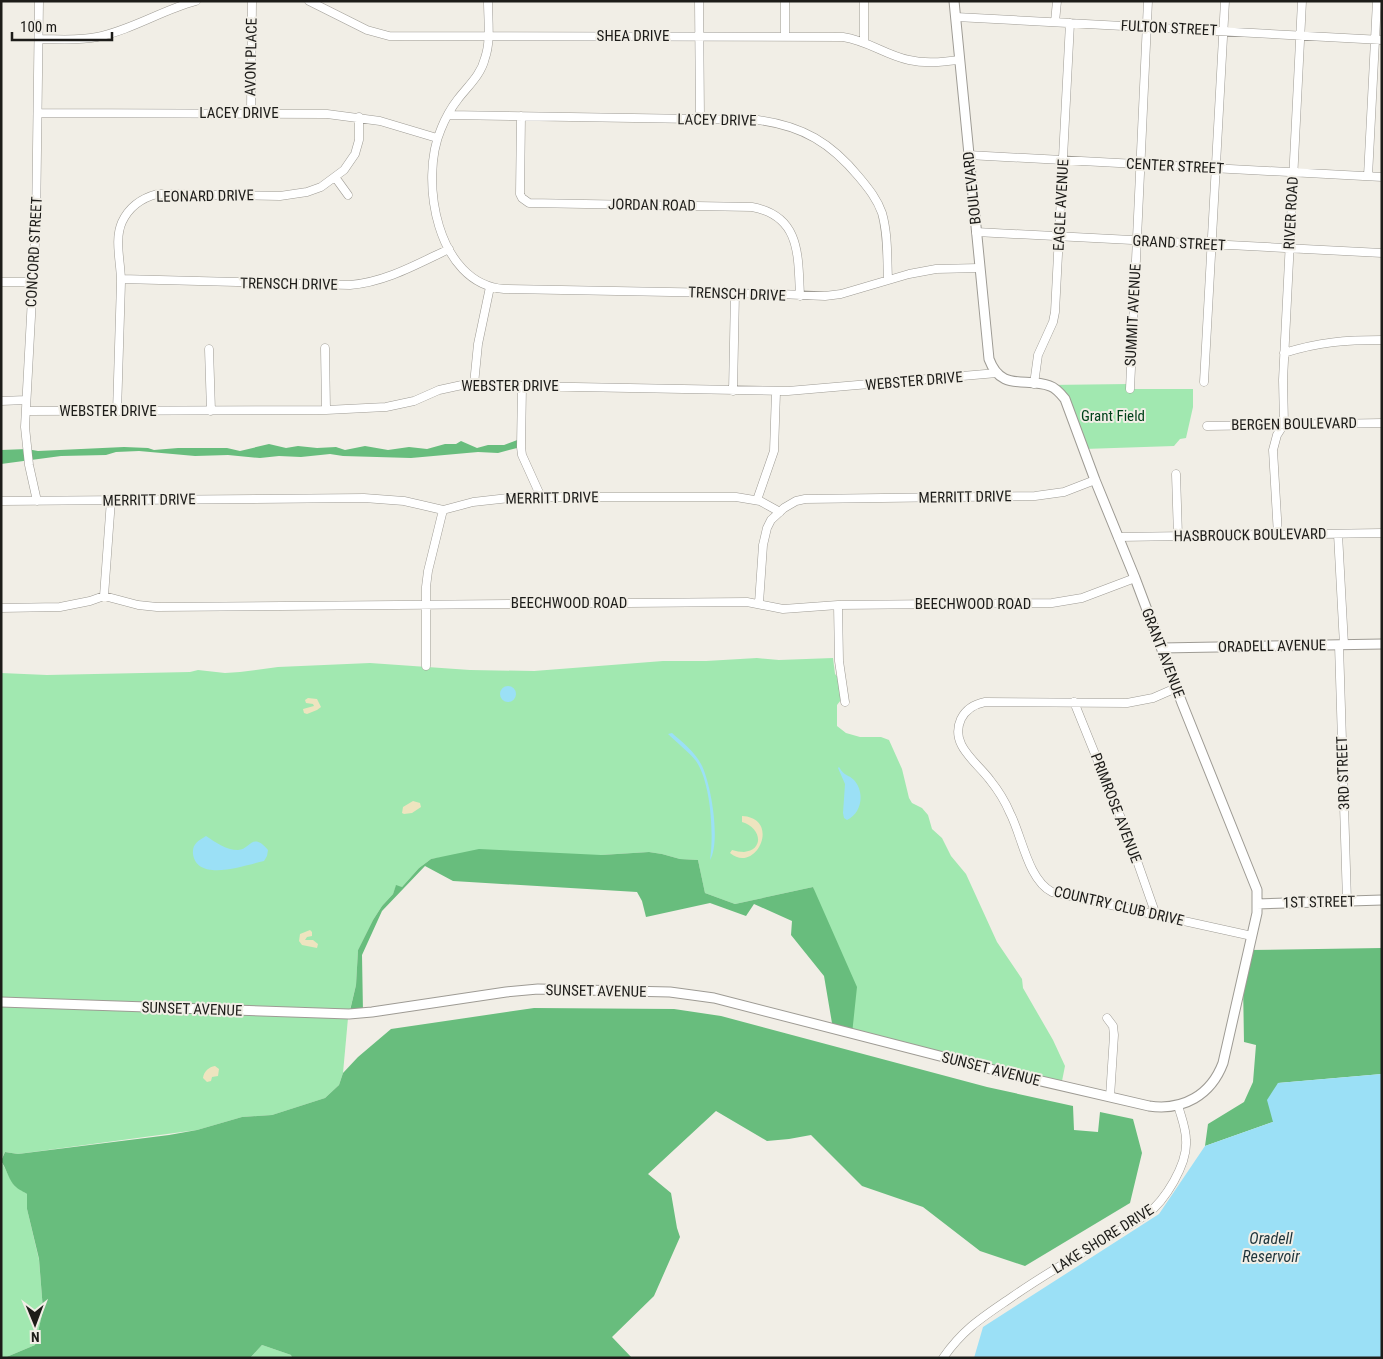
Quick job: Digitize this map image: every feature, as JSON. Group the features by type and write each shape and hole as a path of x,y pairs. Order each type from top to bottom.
{"street":[{"name":"CONCORD STREET","path":"37,501 26,444 26,400 36,224 39,1"},
{"path":"39,39 79,40 95,38 196,1"},
{"name":"AVON PLACE","path":"251,113 252,1"},
{"name":"SHEA DRIVE","path":"309,1 367,30 389,36 843,37 864,41 908,60 931,62 959,60"},
{"path":"474,384 478,344 490,287 474,279 466,272 449,249 440,230 432,199 432,164 438,138 448,115 482,68 488,48 488,1"},
{"path":"699,1 700,119"},
{"path":"784,1 784,37"},
{"path":"864,1 864,41"},
{"name":"BOULEVARD","path":"954,1 989,359 997,373"},
{"path":"1055,22 1057,1"},
{"name":"SUMMIT AVENUE","path":"1130,389 1148,1"},
{"path":"1204,382 1225,1"},
{"name":"RIVER ROAD","path":"1284,424 1282,380 1302,1"},
{"path":"1368,176 1378,39 1377,1"},
{"name":"FULTON STREET","path":"956,17 1378,39"},
{"name":"EAGLE AVENUE","path":"1034,384 1038,355 1053,322 1055,312 1070,23"},
{"name":"LACEY DRIVE","path":"38,113 327,114 359,117 402,126 438,138"},
{"name":"LACEY DRIVE","path":"448,115 758,120 788,125 816,137 840,155 871,192 881,211 885,231 888,279"},
{"name":"JORDAN ROAD","path":"521,116 520,194 526,202 760,208 783,221 793,237 797,250 800,296"},
{"name":"LEONARD DRIVE","path":"117,412 121,279 118,238 128,212 149,196 165,194 280,196 294,195 321,187 344,170 355,154 360,140 359,117"},
{"name":"CENTER STREET","path":"968,156 1382,177"},
{"path":"335,178 348,195"},
{"name":"GRAND STREET","path":"976,232 1382,253"},
{"name":"TRENSCH DRIVE","path":"121,279 363,284 380,280 449,249"},
{"name":"TRENSCH DRIVE","path":"490,287 825,296 841,294 888,279 936,269 980,268"},
{"path":"1,282 32,282"},
{"path":"733,391 735,293"},
{"path":"1284,353 1329,342 1382,340"},
{"path":"209,348 211,411"},
{"path":"325,348 326,410"},
{"name":"GRANT AVENUE","path":"997,373 1012,382 1048,385 1065,399 1176,688 1257,890 1257,904 1252,936 1219,1072 1208,1088 1200,1095 1178,1105"},
{"name":"WEBSTER DRIVE","path":"26,411 117,412 386,408 400,405 450,387 474,384 776,392 817,390 997,373"},
{"path":"522,386 521,450 541,496"},
{"path":"757,500 774,451 776,392"},
{"path":"1,401 26,400"},
{"name":"BERGEN BOULEVARD","path":"1207,426 1382,423"},
{"path":"1278,535 1274,450 1277,435 1284,424"},
{"path":"1176,474 1178,536"},
{"name":"MERRITT DRIVE","path":"1,502 364,498 404,501 443,510 496,499 541,496 736,497 757,500 780,512 788,505 805,499 1035,496 1064,492 1095,480"},
{"path":"1,608 60,607 104,596 111,500"},
{"path":"426,666 425,605 428,571 443,510"},
{"path":"759,603 764,536 771,520 780,512"},
{"name":"HASBROUCK BOULEVARD","path":"1118,537 1382,533"},
{"name":"3RD STREET","path":"1338,534 1347,901"},
{"name":"BEECHWOOD ROAD","path":"104,596 138,605 157,607 737,602 759,603 784,608 838,605 1052,603 1082,598 1135,578"},
{"path":"838,605 839,661 845,702"},
{"name":"ORADELL AVENUE","path":"1162,648 1382,644"},
{"name":"COUNTRY CLUB DRIVE","path":"1176,688 1140,702 1127,703 985,702 967,710 958,729 960,743 1000,794 1014,821 1035,877 1044,888 1052,892 1252,936"},
{"name":"PRIMROSE AVENUE","path":"1074,702 1129,838 1156,915"},
{"name":"1ST STREET","path":"1257,904 1382,900"},
{"name":"SUNSET AVENUE","path":"1,1002 352,1014 525,990 677,993 714,998 1002,1072 1110,1097 1158,1107 1178,1105"},
{"path":"1108,1018 1113,1026 1114,1035 1110,1097"},
{"name":"LAKE SHORE DRIVE","path":"943,1358 954,1342 971,1326 1037,1280 1146,1215 1158,1205 1164,1198 1181,1166 1186,1151 1186,1133 1178,1105"}],"green space":[{"name":"Grant Field","path":"1130,384 1130,389 1193,389 1193,407 1186,438 1180,439 1174,446 1084,449 1068,406 1048,385"},
{"path":"520,439 521,450 517,448 498,453 478,452 411,458 330,454 260,458 228,455 195,456 139,451 116,452 106,455 61,456 1,464 1,450 27,449 38,451 124,447 154,450 227,448 240,451 269,444 286,448 298,446 336,447 345,450 365,446 388,450 409,447 427,449 445,444 456,444 461,441 477,448 488,445 504,445"},
{"path":"757,658 779,660 833,658 835,674 842,682 844,696 837,705 837,726 846,733 860,737 881,737 889,740 902,769 909,798 912,803 922,808 928,815 932,829 942,838 951,856 966,874 997,942 1022,979 1023,988 1053,1040 1065,1066 1061,1086 852,1034 852,1020 813,887 735,904 705,893 698,860 680,859 662,854 649,852 601,855 444,857 431,859 419,868 402,887 396,886 393,894 373,920 358,950 356,985 348,1018 343,1073 339,1085 325,1098 272,1115 242,1117 197,1130 18,1154 5,1152 1,1160 1,673 47,675 190,672 198,670 225,673 278,667 370,663 470,670 534,671 663,661"},
{"path":"479,849 601,855 649,852 680,859 698,860 705,893 735,904 813,887 857,987 852,1034 833,1029 824,976 791,935 792,921 754,904 746,916 710,903 646,917 642,901 637,892 453,881 425,866 382,911 362,955 363,1013 352,1014 348,1019 356,985 358,950 373,920 393,894 396,885 402,887 419,868 431,859"},
{"path":"1382,948 1382,1074 1278,1083 1273,1122 1205,1146 1208,1124 1244,1102 1253,1082 1256,1045 1244,1042 1243,982 1249,950"},
{"path":"534,1008 674,1009 721,1016 987,1087 1073,1106 1074,1130 1098,1132 1100,1112 1133,1119 1142,1153 1130,1203 1025,1266 980,1251 923,1207 862,1186 811,1135 767,1141 716,1111 648,1174 671,1193 680,1237 654,1296 612,1337 632,1358 292,1358 291,1355 262,1345 250,1358 4,1358 35,1345 43,1310 39,1259 27,1209 27,1194 13,1184 4,1167 1,1161 5,1152 18,1154 169,1135 197,1130 242,1117 272,1115 325,1098 339,1085 343,1073 358,1057 391,1029"},
{"path":"1,1161 14,1185 27,1194 27,1209 39,1260 43,1310 35,1345 4,1358 1,1358"},
{"path":"262,1345 291,1355 292,1358 250,1358"}],"sand":[{"path":"308,698 317,699 321,707 307,714 304,713 303,709 314,706 313,704 306,703 305,700"},
{"path":"413,801 420,803 421,807 412,813 402,813 403,807"},
{"path":"742,816 754,819 761,826 763,834 761,844 756,851 748,857 740,858 730,853 732,850 744,852 751,850 758,843 757,833 742,822"},
{"path":"310,930 312,936 307,937 305,940 313,940 318,944 317,948 302,945 299,941 300,934"},
{"path":"215,1066 219,1069 218,1076 212,1077 211,1081 207,1082 203,1078 204,1073 209,1068"}],"water":[{"path":"505,686 511,686 516,691 514,700 505,702 500,697 500,691"},
{"path":"672,733 695,755 705,773 715,826 715,840 710,860 712,837 710,809 705,782 696,761 668,734"},
{"path":"839,767 854,780 861,796 859,807 852,817 847,820 844,818 843,813 845,784"},
{"path":"206,836 234,850 242,849 258,842 268,850 267,856 264,861 235,868 212,870 203,868 196,863 193,848 196,843"},
{"name":"Oradell Reservoir","path":"1382,1074 1382,1358 974,1358 983,1327 1159,1214 1205,1146 1273,1122 1267,1100 1278,1083"}]}
